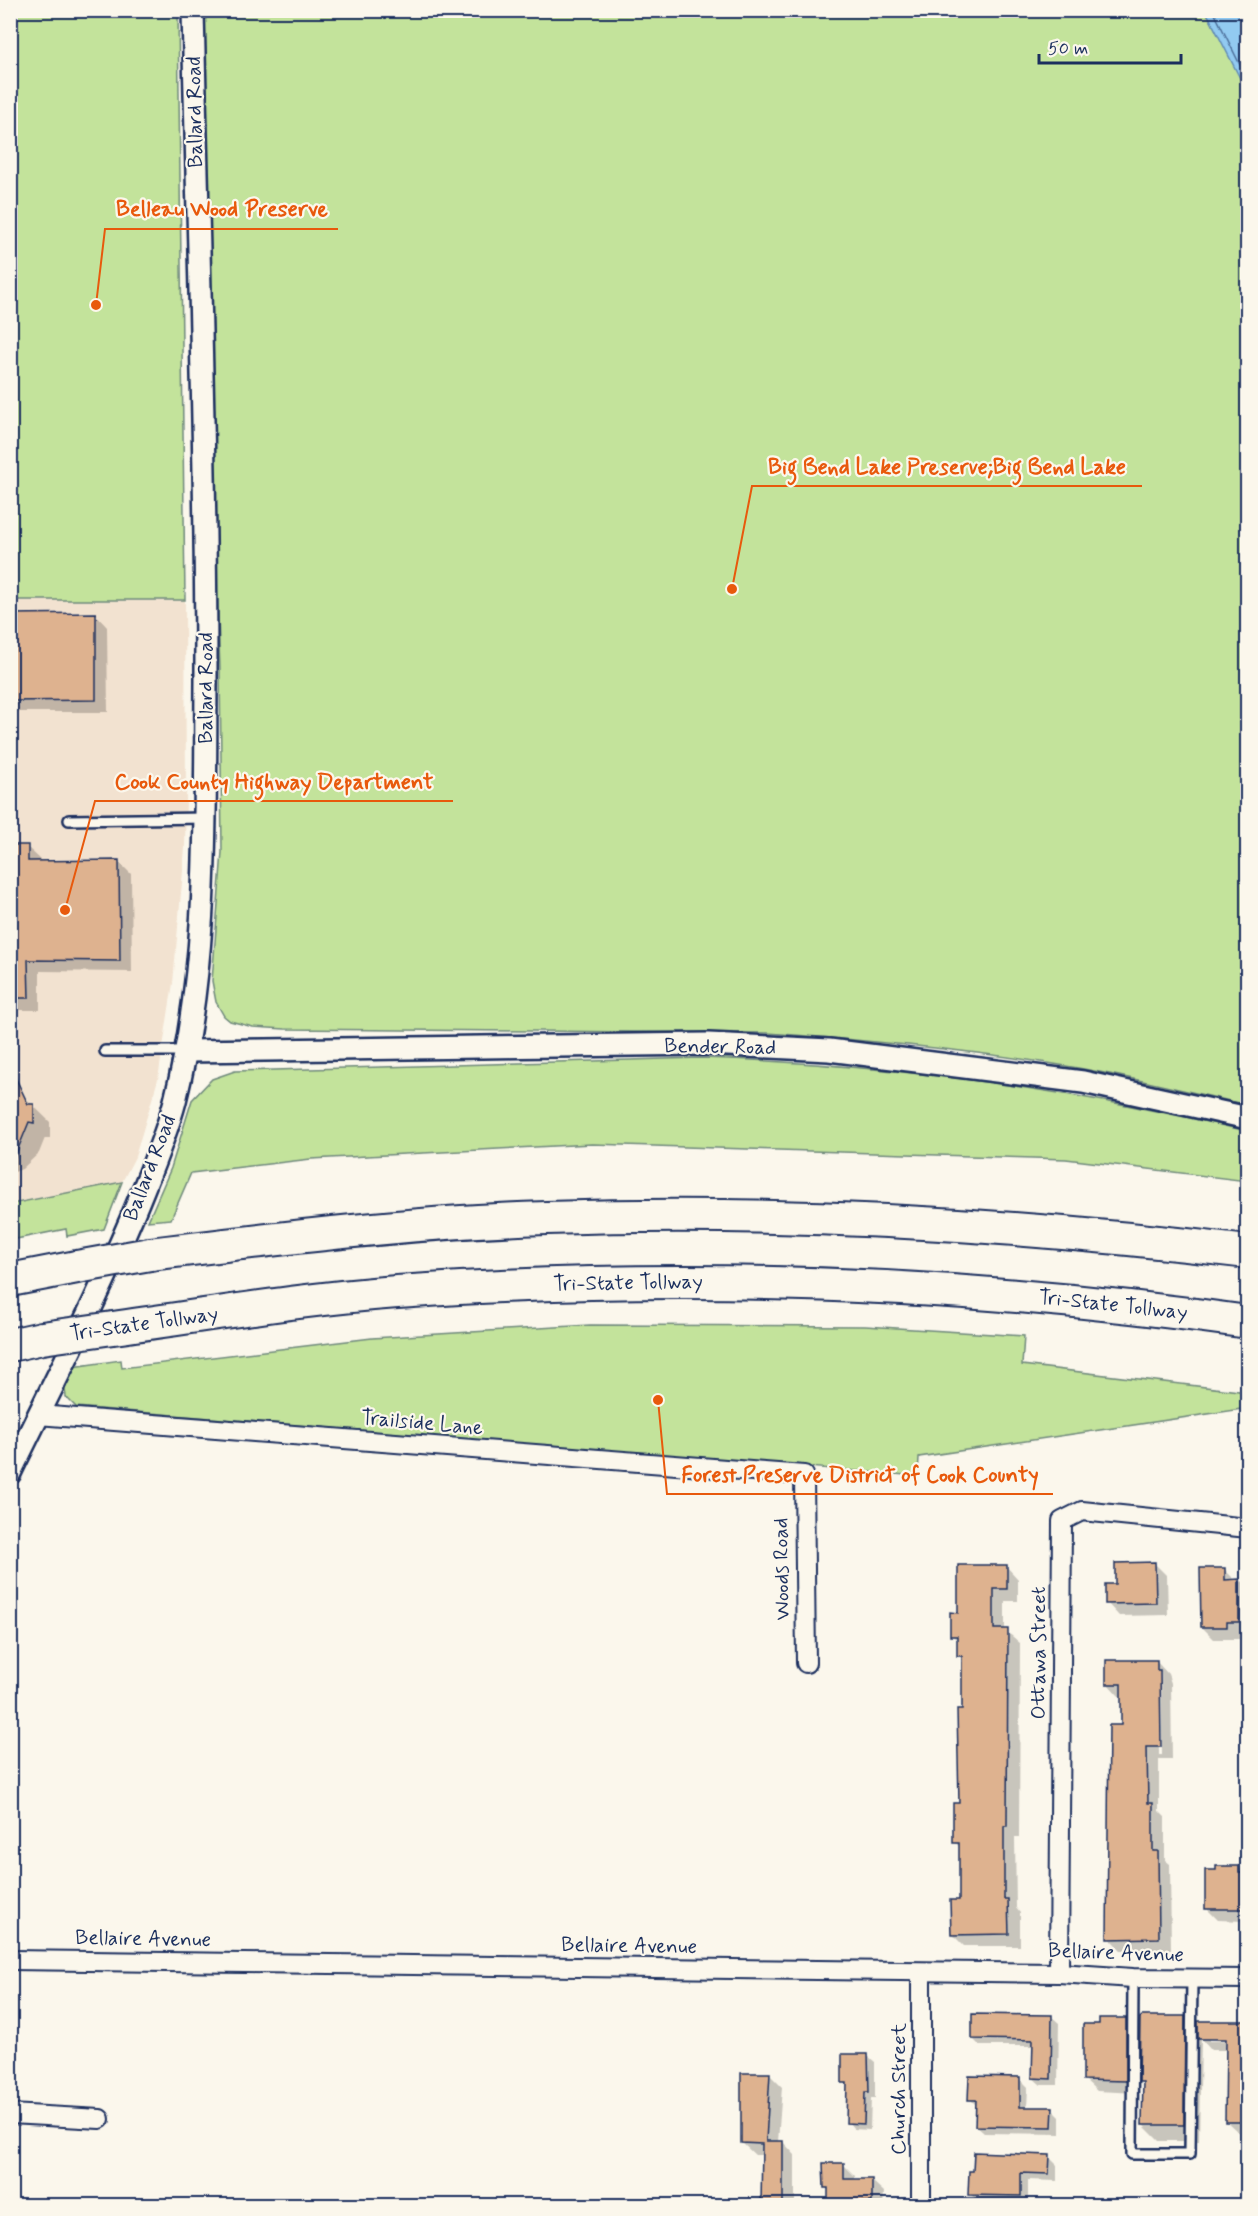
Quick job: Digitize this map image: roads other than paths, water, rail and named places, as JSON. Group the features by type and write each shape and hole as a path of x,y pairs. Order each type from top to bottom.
{"highway":[{"path":"10,1280 150,1254 385,1228 546,1218 700,1215 909,1220 1128,1238 1248,1252"},
{"name":"Tri-State Tollway","path":"10,1345 113,1328 395,1293 660,1281 984,1292 1143,1307 1248,1322"}],"street":[{"name":"Ballard Road","path":"10,1473 112,1266 157,1156 174,1106 187,1051 203,900 206,818 206,603 193,10"},
{"name":"Bender Road","path":"187,1051 408,1050 708,1044 829,1050 1083,1082 1248,1118"},
{"name":"Trailside Lane","path":"38,1415 804,1475"},
{"name":"Woods Road","path":"804,1475 806,1663"},
{"name":"Ottawa Street","path":"1059,1973 1062,1521 1082,1511 1248,1528"},
{"name":"Bellaire Avenue","path":"10,1960 1059,1973 1133,1978 1248,1979"},
{"name":"Church Street","path":"921,1973 921,2205"},
{"path":"10,2114 100,2119"}],"lane":[{"path":"69,820 206,818"},
{"path":"105,1051 187,1051"},
{"path":"1133,1978 1132,2154 1190,2154 1192,1978"}],"water":[{"path":"1206,11 1247,11 1247,92"}],"place":[{"name":"Belleau Wood Preserve","path":"96,305"},
{"name":"Big Bend Lake Preserve;Big Bend Lake","path":"732,589"},
{"name":"Cook County Highway Department","path":"65,910"},
{"name":"Forest Preserve District of Cook County","path":"658,1400"}]}
